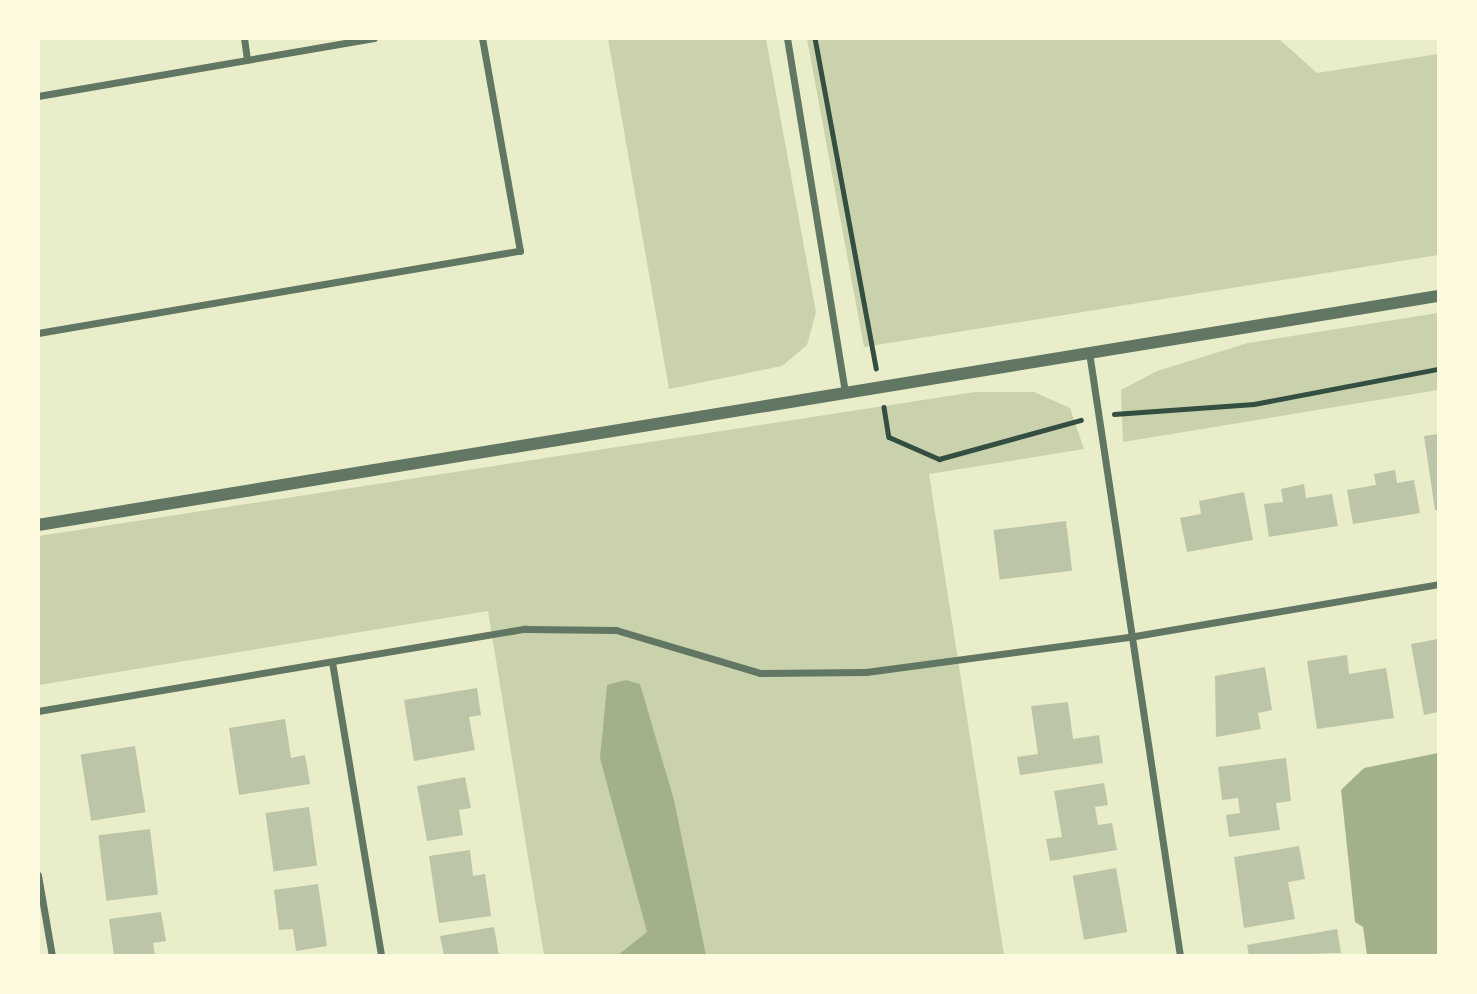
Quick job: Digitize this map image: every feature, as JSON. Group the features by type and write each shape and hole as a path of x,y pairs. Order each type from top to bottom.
{"street":[{"path":"244,38 247,60"},
{"path":"38,96 374,38"},
{"path":"38,333 520,251 482,38"},
{"path":"788,38 845,391"},
{"path":"38,525 1438,296"},
{"path":"1089,351 1129,637 1180,956"},
{"path":"38,711 525,629 616,630 760,673 866,672 1129,637 1438,584"},
{"path":"332,662 381,956"},
{"path":"38,875 52,956"}],"path":[{"path":"815,38 867,321"}],"shaded area":[{"path":"608,39 766,39 816,312 807,345 782,366 669,389"},
{"path":"807,39 1279,39 1317,73 1438,54 1438,255 864,347"},
{"path":"1438,313 1438,390 1123,442 1121,390 1157,371 1248,343"},
{"path":"975,392 1034,392 1070,408 1084,449 929,474 1004,955 544,955 488,611 39,685 39,536"},
{"path":"626,680 640,684 674,800 706,955 618,955 647,932 600,758 607,685"},
{"path":"1438,753 1438,955 1367,955 1363,927 1355,922 1341,790 1364,768"}],"building":[{"path":"1438,434 1438,510 1435,510 1424,436"},
{"path":"1395,470 1397,483 1414,480 1420,513 1353,524 1347,490 1376,485 1374,474"},
{"path":"1304,484 1306,498 1332,494 1338,526 1269,537 1264,504 1283,502 1281,489"},
{"path":"1244,492 1253,540 1187,552 1180,518 1201,514 1199,501"},
{"path":"1066,521 1072,571 1000,580 994,530"},
{"path":"1438,639 1438,712 1424,715 1411,644"},
{"path":"1347,655 1349,674 1386,668 1394,718 1317,729 1307,661"},
{"path":"1265,667 1272,710 1258,713 1261,729 1216,737 1215,676"},
{"path":"477,688 481,715 469,717 475,750 414,761 404,700"},
{"path":"1068,702 1073,739 1099,735 1103,763 1020,775 1017,757 1038,754 1031,706"},
{"path":"285,719 291,758 305,755 310,784 239,795 229,728"},
{"path":"135,746 145,812 91,821 81,755"},
{"path":"1286,758 1291,801 1276,803 1280,830 1229,837 1226,815 1240,813 1238,798 1222,800 1218,767"},
{"path":"465,777 471,808 459,810 463,835 427,841 417,786"},
{"path":"1104,783 1108,805 1095,807 1098,825 1112,823 1117,850 1050,861 1046,839 1062,837 1054,791"},
{"path":"309,807 317,865 274,872 265,813"},
{"path":"150,829 158,895 106,901 98,835"},
{"path":"1299,846 1305,879 1288,882 1295,919 1244,928 1234,857"},
{"path":"470,850 473,876 485,874 491,916 439,923 429,856"},
{"path":"1116,868 1127,932 1084,940 1073,876"},
{"path":"318,884 327,946 296,951 293,929 279,930 274,890"},
{"path":"161,912 166,941 153,943 155,956 114,956 109,919"},
{"path":"494,927 499,956 444,956 440,936"},
{"path":"1337,929 1341,953 1249,956 1247,945"}]}
